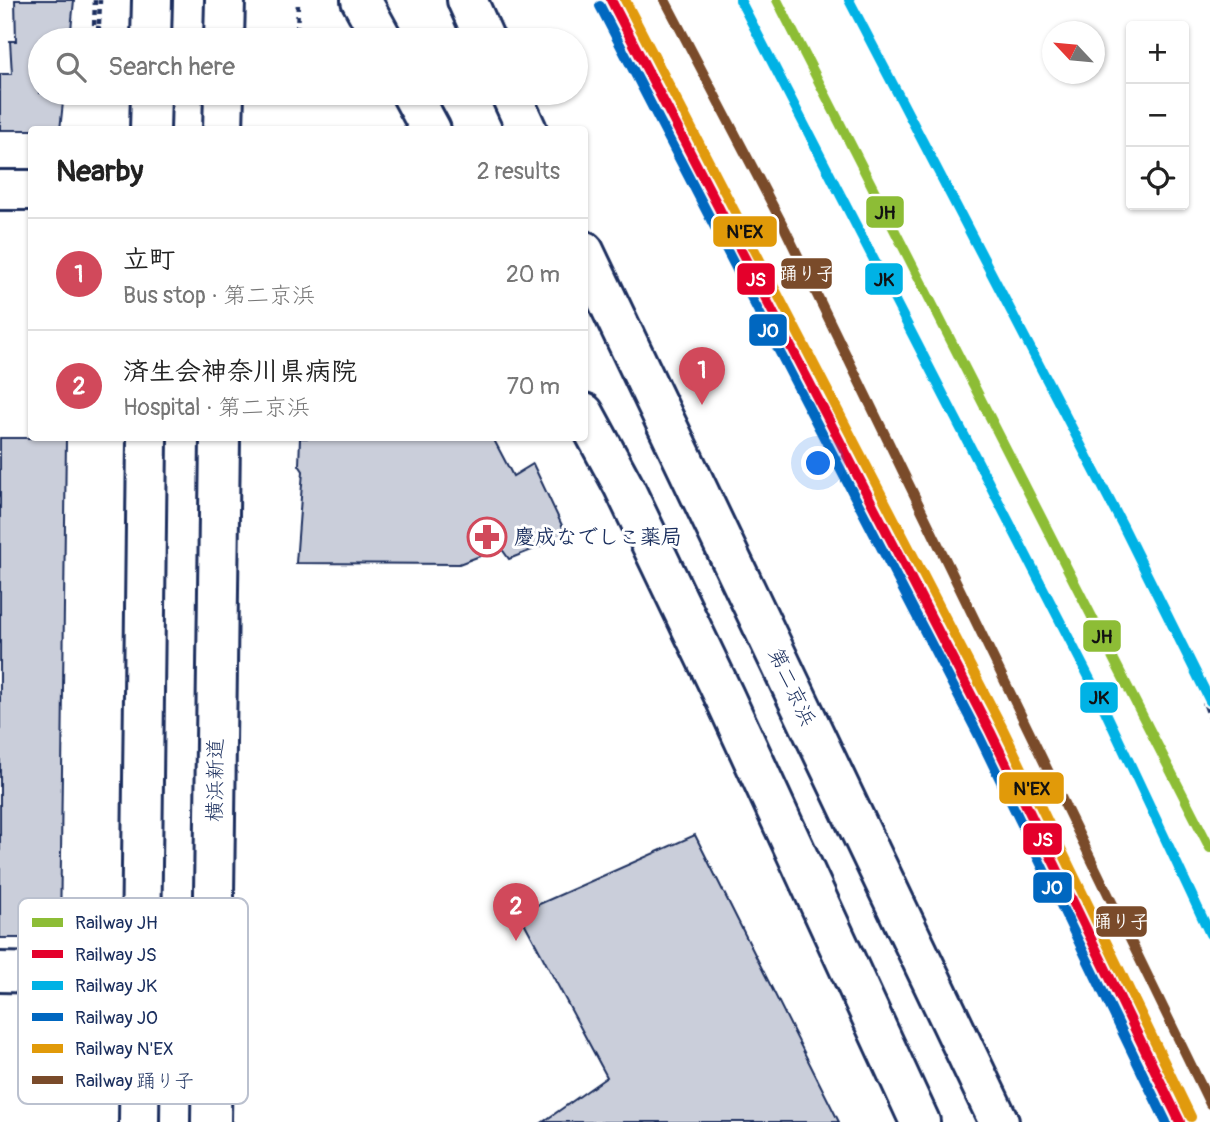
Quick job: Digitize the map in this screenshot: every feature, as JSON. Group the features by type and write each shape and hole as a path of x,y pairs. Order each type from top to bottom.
{"main road":[{"path":"151,28 152,0"},
{"path":"224,28 225,0"},
{"path":"361,0 376,28"},
{"path":"467,0 480,28"},
{"path":"150,105 150,126"},
{"path":"223,126 224,105"},
{"path":"417,105 429,126"},
{"path":"516,105 525,126"},
{"path":"0,190 28,190"},
{"name":"第二京浜","path":"588,259 999,1122"},
{"path":"588,420 623,485 718,684 920,1122"},
{"path":"142,898 147,441"},
{"name":"横浜新道","path":"214,898 220,441"},
{"path":"0,972 18,972"},
{"path":"139,1104 139,1122"},
{"name":"横浜新道","path":"211,1104 211,1122"}],"path":[{"path":"94,28 98,0"},
{"path":"297,28 298,0"}],"building":[{"path":"15,0 74,0 71,28 28,28 28,105 63,105 60,126 28,126 28,130 0,130 0,74 12,74 10,41 16,41"},
{"path":"0,438 66,441 60,898 18,898 18,938 0,938"},
{"path":"300,441 495,441 513,476 533,464 567,536 509,559 501,548 459,564 296,563 303,471 299,465"},
{"path":"695,835 839,1122 543,1122 607,1077 519,913"}],"railway":[{"path":"1188,660 1210,717"}],"rail line":[{"name":"JS","path":"611,0 990,731 1180,1122"},
{"name":"N'EX","path":"625,0 1001,725 1191,1117"},
{"name":"踊り子","path":"665,0 785,229 1210,1104"},
{"name":"JK","path":"740,0 1093,685 1210,934"},
{"name":"JH","path":"777,0 1210,848"},
{"name":"JK","path":"849,0 1123,526 1210,701"},
{"name":"JO","path":"600,6 979,736 1166,1122"}],"place":[{"name":"立町","path":"702,405"},
{"name":"慶成なでしこ薬局","path":"487,537"},
{"name":"済生会神奈川県病院","path":"516,941"}]}
